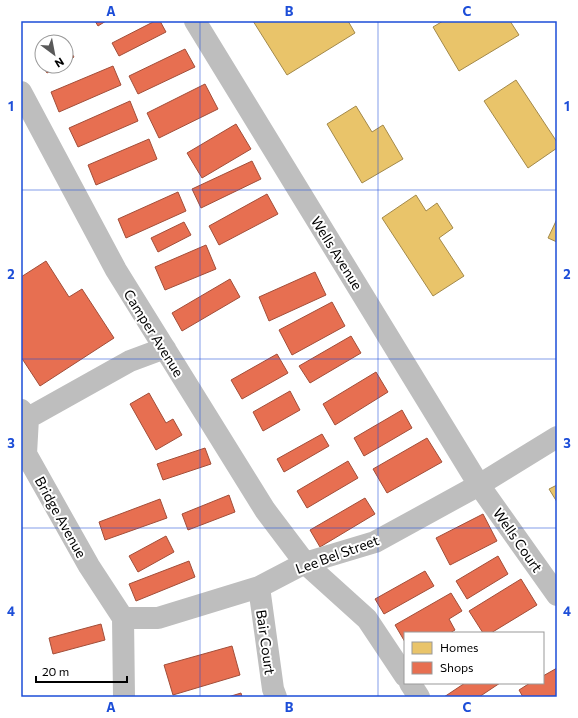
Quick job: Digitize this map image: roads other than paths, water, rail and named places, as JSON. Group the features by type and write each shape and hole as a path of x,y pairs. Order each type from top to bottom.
{"street":[{"name":"Wells Avenue","path":"195,21 479,485"},
{"name":"Camper Avenue","path":"21,92 116,270 265,510 305,563 367,619 404,674"},
{"path":"23,416 130,361 165,348"},
{"name":"Bridge Avenue","path":"23,416 26,454 89,566 123,618"},
{"name":"Lee Bel Street","path":"123,618 158,618 259,587 305,563 375,542 479,485 557,437"},
{"name":"Wells Court","path":"479,485 527,550 557,595"},
{"name":"Bair Court","path":"259,587 273,689 276,697"},
{"path":"123,618 124,697"},
{"path":"411,684 419,697"}]}
